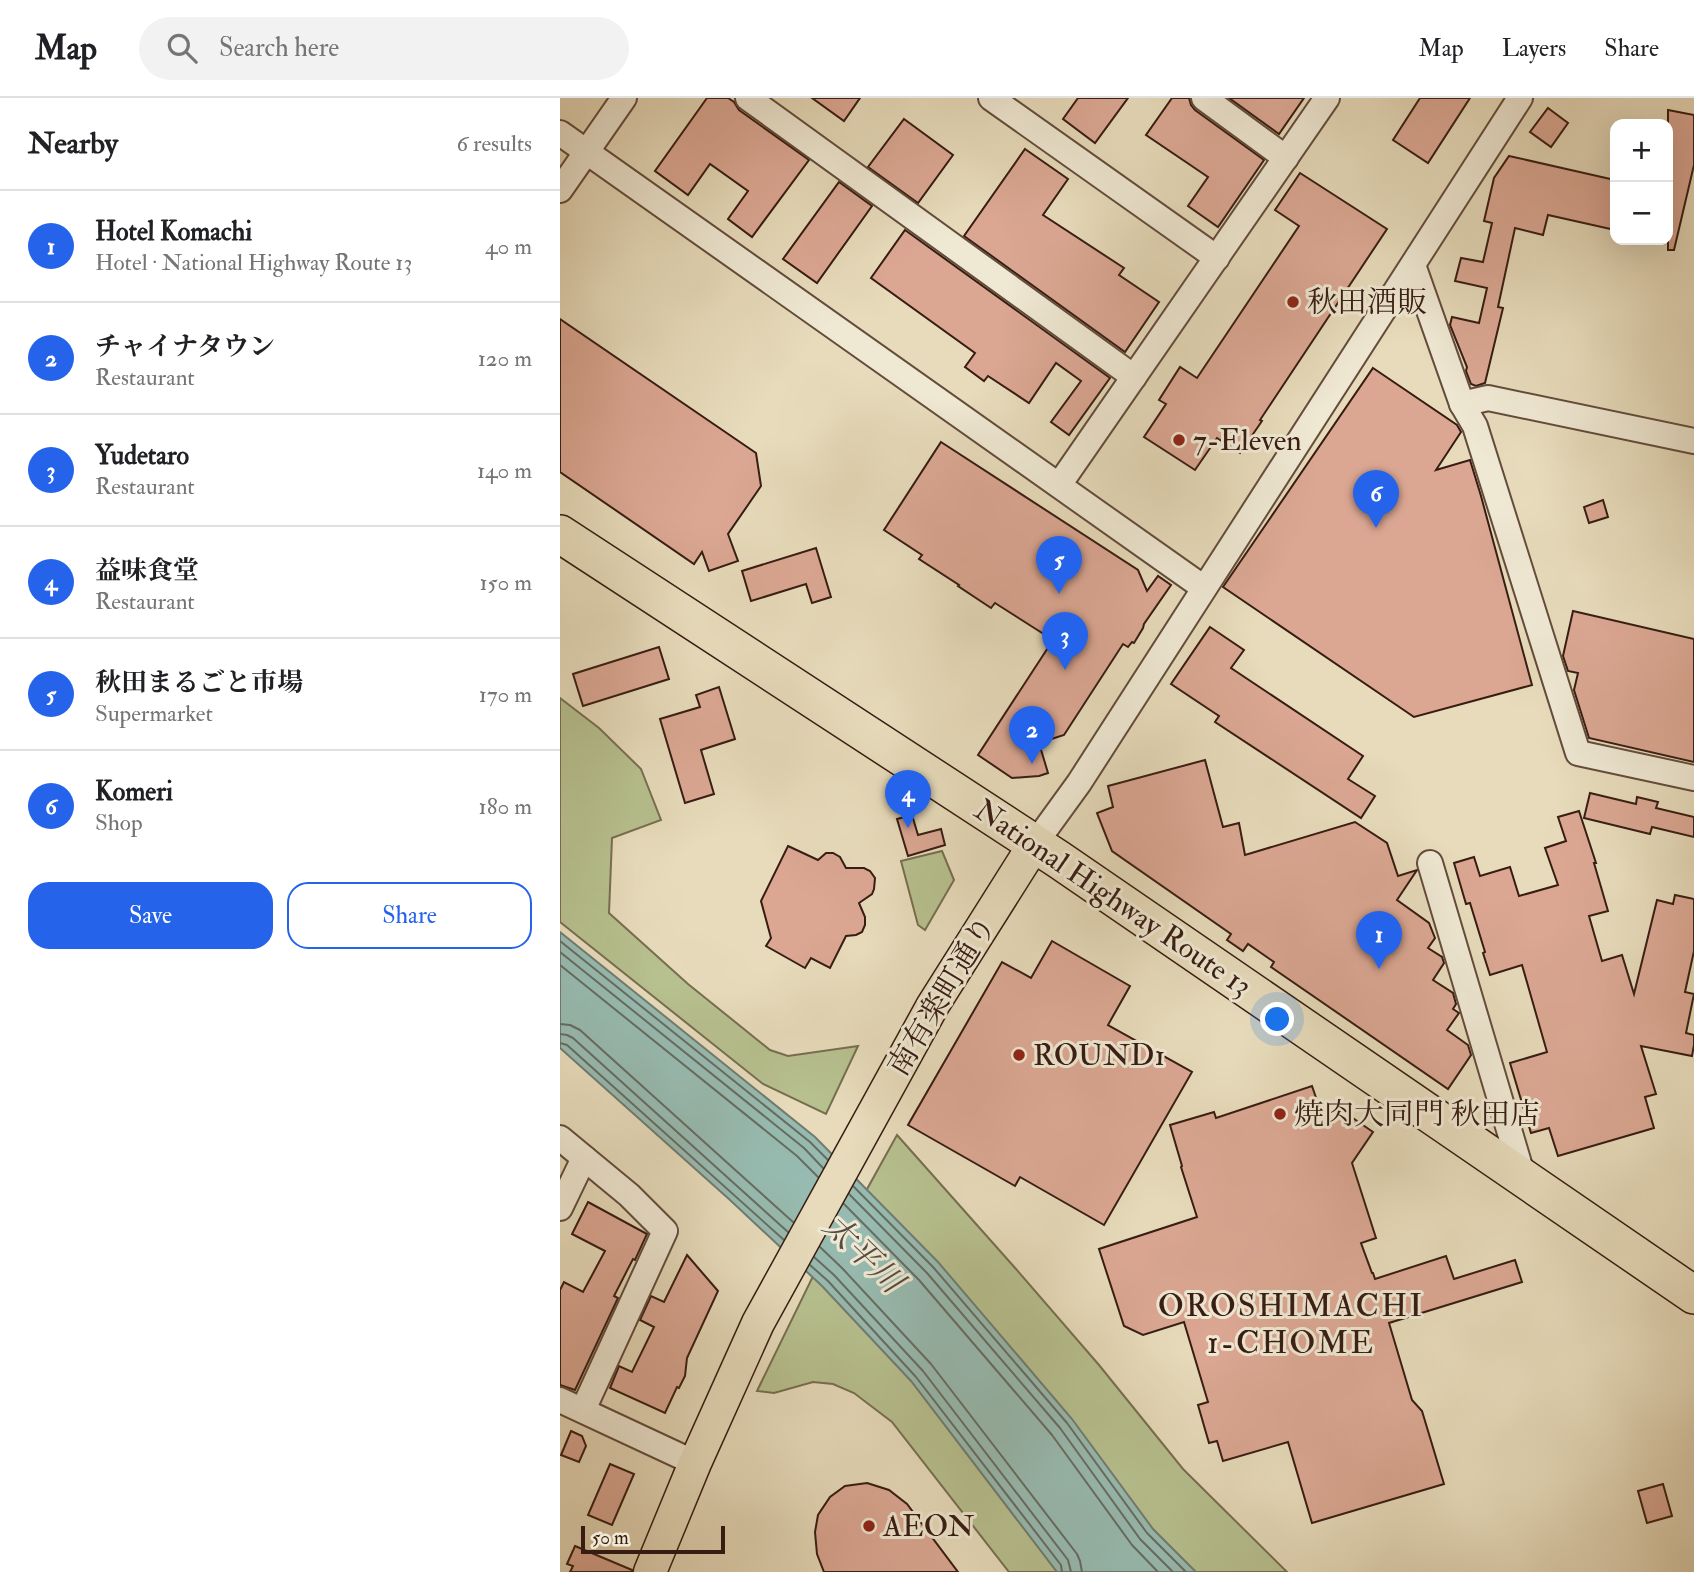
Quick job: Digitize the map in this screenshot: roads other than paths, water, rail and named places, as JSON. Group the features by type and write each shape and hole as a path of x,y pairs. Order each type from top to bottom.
{"highway":[{"name":"National Highway Route 13","path":"560,534 1089,880 1694,1295"}],"main road":[{"name":"南有楽町通り","path":"695,1463 758,1323 933,1005 1034,845"},
{"path":"650,1572 695,1463"}],"street":[{"path":"560,190 624,98"},
{"path":"748,98 1134,377"},
{"path":"991,98 1217,258"},
{"path":"1204,98 1286,158"},
{"path":"1059,485 1327,98"},
{"path":"1034,845 1079,783 1520,98"},
{"path":"560,132 1204,588"},
{"path":"1413,265 1462,404 1475,426 1577,753 1694,778"},
{"path":"1462,404 1488,398 1694,441"},
{"path":"1430,863 1523,1177"},
{"path":"560,1138 629,1195 665,1231 583,1410"},
{"path":"560,1208 584,1158"},
{"path":"560,1400 695,1463"}],"water":[{"name":"太平川","path":"560,932 815,1137 938,1262 1072,1419 1153,1529 1196,1572 1057,1572 911,1381 822,1286 560,1048"}],"place":[{"name":"秋田酒販","path":"1293,302"},
{"name":"7-Eleven","path":"1179,440"},
{"name":"Komeri","path":"1376,528"},
{"name":"秋田まるごと市場","path":"1059,594"},
{"name":"Yudetaro","path":"1065,670"},
{"name":"チャイナタウン","path":"1032,764"},
{"name":"益味食堂","path":"908,828"},
{"name":"Hotel Komachi","path":"1379,969"},
{"name":"ROUND1","path":"1019,1055"},
{"name":"焼肉大同門 秋田店","path":"1280,1114"},
{"name":"AEON","path":"869,1526"}],"district":[{"name":"OROSHIMACHI 1-CHOME","path":"1291,1324"}]}
